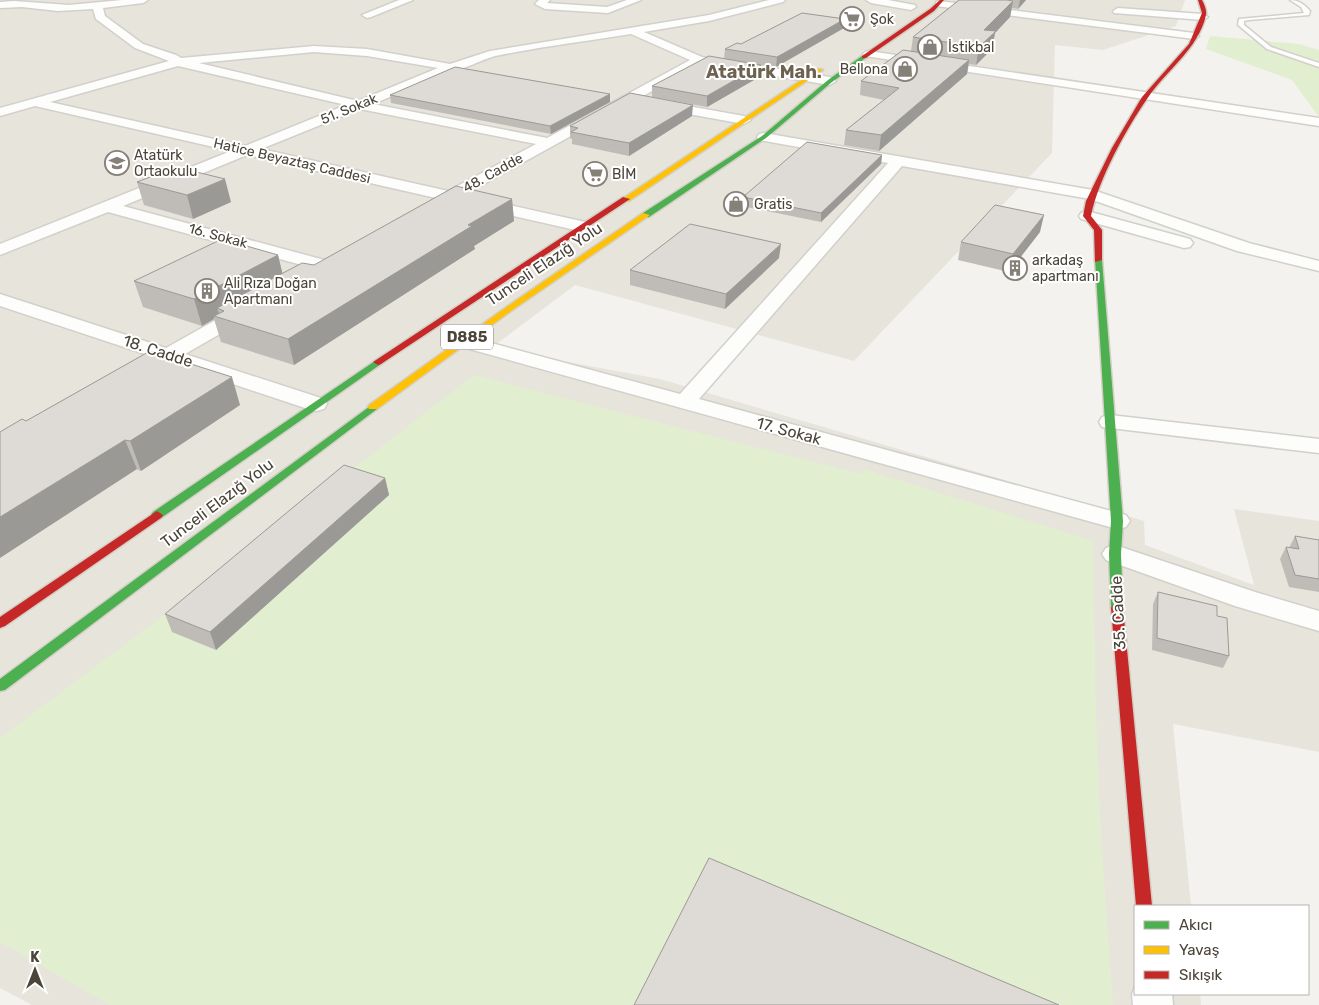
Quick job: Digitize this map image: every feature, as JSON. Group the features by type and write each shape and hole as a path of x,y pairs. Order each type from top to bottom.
{"main road":[{"path":"1088,216 1090,201 1115,148 1145,97 1190,44 1204,13 1200,0"},
{"name":"Tunceli Elazığ Yolu","path":"0,686 462,341 566,268 764,137 830,81 940,2"},
{"path":"898,17 915,3"},
{"name":"Tunceli Elazığ Yolu","path":"0,623 398,348 831,63"},
{"name":"35. Cadde","path":"1088,216 1098,230 1098,280 1117,520 1115,554 1117,619 1144,905"}],"street":[{"path":"0,1 58,8 97,6 143,0"},
{"path":"367,15 408,0"},
{"path":"545,0 540,4 608,10 636,0"},
{"name":"51. Sokak","path":"0,250 490,54 631,30 692,22 780,0"},
{"path":"871,0 915,3"},
{"path":"940,2 1194,36"},
{"path":"0,5 20,3"},
{"path":"0,11 20,3"},
{"path":"97,6 100,17 132,41 157,53 172,57 178,62 360,105 548,142"},
{"path":"1111,6 1203,17"},
{"path":"631,30 699,60 830,81"},
{"path":"0,112 178,62 314,49 368,52 472,71"},
{"path":"869,54 1319,122"},
{"name":"48. Cadde","path":"417,216 699,60"},
{"path":"608,95 744,120"},
{"name":"Hatice Beyaztaş Caddesi","path":"9,97 584,227"},
{"path":"764,137 1093,195 1243,247 1319,266"},
{"path":"685,402 898,161"},
{"name":"16. Sokak","path":"109,207 326,266"},
{"path":"1088,216 1319,279"},
{"path":"302,280 343,256"},
{"name":"18. Cadde","path":"0,300 170,354 316,404"},
{"path":"119,383 260,303"},
{"name":"17. Sokak","path":"462,341 1117,520"},
{"path":"1110,422 1319,446"},
{"path":"1115,554 1246,599 1319,621"}],"lane":[{"path":"1292,0 1303,6 1308,11 1307,14 1249,18 1241,20 1241,26 1269,48 1319,65"}],"shaded area":[{"path":"0,0 1185,0 1176,26 1103,50 1055,45 1052,153 854,361 575,285 491,348 660,379 1144,521 1145,545 1254,585 1234,509 1319,521 1319,752 1173,724 1191,905 1134,905 1134,995 1200,995 1201,1005 32,1005 0,988"}],"green space":[{"path":"1210,36 1299,44 1319,50 1319,117 1292,80 1206,49"},
{"path":"474,375 861,474 864,469 1093,541 1096,717 1101,836 1113,1005 110,1005 0,942 0,738 156,621"}],"building":[{"path":"959,0 1013,1 984,30 996,31 979,47 913,37"},
{"path":"802,13 845,19 777,57 725,49 737,43 741,44"},
{"path":"903,50 969,60 881,135 846,130 899,88 861,81"},
{"path":"709,56 761,65 707,96 652,86"},
{"path":"455,67 610,94 550,126 390,95"},
{"path":"630,93 693,105 629,143 571,132 578,128 570,126"},
{"path":"807,142 882,155 821,213 743,197"},
{"path":"176,167 225,179 187,195 137,182"},
{"path":"456,186 512,199 468,225 472,226 288,339 214,316 224,311 217,308 302,263 314,265"},
{"path":"995,205 1044,215 1013,254 961,242"},
{"path":"690,224 781,244 726,294 630,270"},
{"path":"222,239 278,255 194,299 134,281"},
{"path":"150,351 232,377 130,441 125,440 0,517 0,432 22,419 26,421"},
{"path":"344,465 385,478 210,632 165,614"},
{"path":"1295,536 1319,540 1319,579 1295,575 1286,547 1299,549"},
{"path":"1158,592 1217,606 1217,616 1227,618 1229,656 1157,638"},
{"path":"709,858 1059,1005 634,1005"}],"traffic: fast":[{"path":"646,215 764,137 830,81 864,57"},
{"path":"1098,260 1117,521 1115,554 1117,608"},
{"path":"157,515 378,362"},
{"path":"0,686 373,407"}],"traffic: slow":[{"path":"626,199 820,70"},
{"path":"373,407 508,310 646,215"}],"traffic: jam":[{"path":"864,57 932,10 942,0"},
{"path":"1098,260 1098,230 1087,216 1090,201 1115,148 1145,97 1191,44 1204,13 1200,0"},
{"path":"378,362 626,199"},
{"path":"0,623 157,515"},
{"path":"1117,608 1144,905"}],"place":[{"name":"Şok","path":"852,19"},
{"name":"İstikbal","path":"930,47"},
{"name":"Bellona","path":"905,69"},
{"name":"Atatürk Ortaokulu","path":"117,163"},
{"name":"BİM","path":"595,174"},
{"name":"Gratis","path":"736,204"},
{"name":"arkadaş apartmanı","path":"1015,268"},
{"name":"Ali Rıza Doğan Apartmanı","path":"207,291"}],"district":[{"name":"Atatürk Mah.","path":"764,72"}]}
